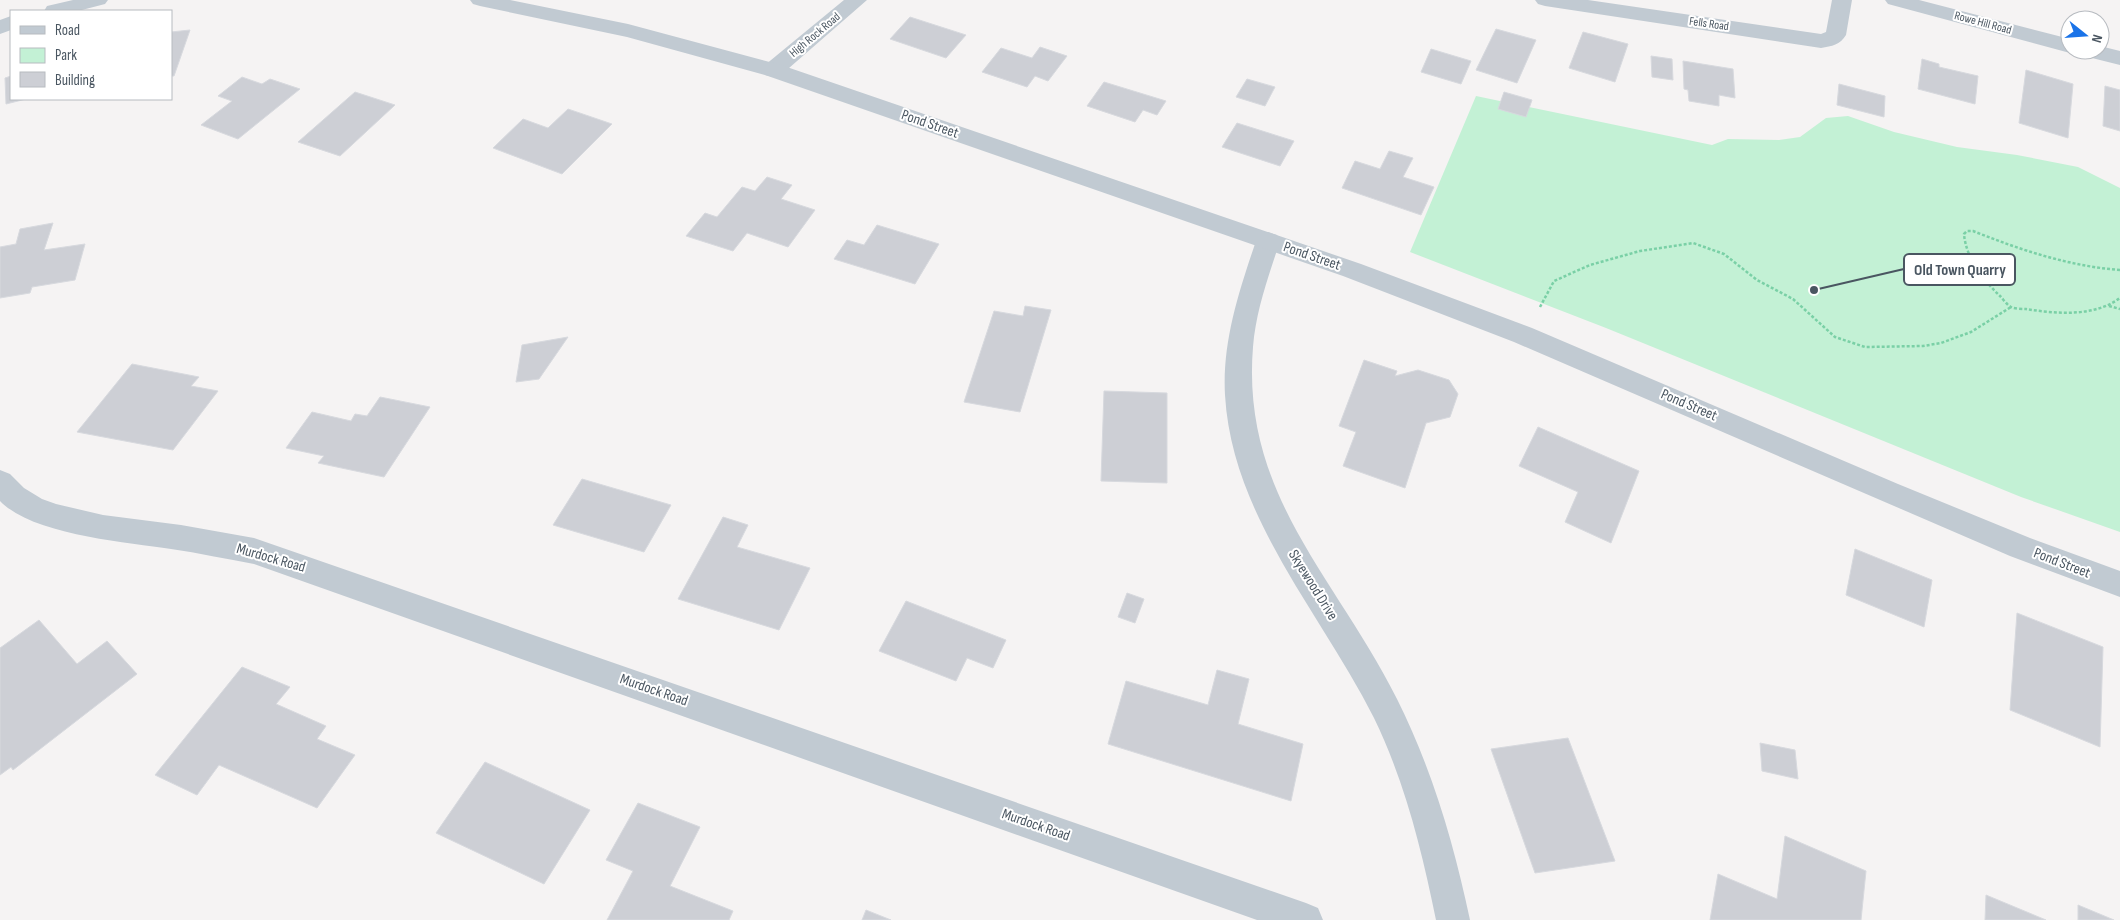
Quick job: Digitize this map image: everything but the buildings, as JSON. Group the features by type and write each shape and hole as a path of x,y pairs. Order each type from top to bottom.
{"street":[{"path":"58,10 98,0"},
{"name":"Pond Street","path":"480,0 628,31 773,70 1352,270 1523,335 1888,492 2020,547 2120,584"},
{"name":"High Rock Road","path":"773,70 857,0"},
{"name":"Fells Road","path":"1545,0 1821,40 1831,39 1836,35 1842,0"},
{"name":"Rowe Hill Road","path":"1895,0 2060,43"},
{"name":"Skyewood Drive","path":"1268,241 1250,293 1240,347 1238,391 1245,442 1258,484 1281,534 1371,680 1403,746 1430,828 1447,892 1452,920"},
{"name":"Murdock Road","path":"0,482 5,490 17,498 53,516 77,523 196,540 254,551 1306,920"}],"path":[{"path":"2011,308 1987,284 1979,273 1965,244 1964,234 1967,231 1978,232 2025,251 2057,260 2093,268 2120,270"},
{"path":"1523,335 1554,281 1590,266 1640,251 1693,244 1724,254 1757,280 1793,299 1835,337 1865,347 1885,348 1941,343 1971,332 2011,308 2045,312 2078,312 2108,306 2120,298"},
{"path":"2108,306 2120,309"}],"green space":[{"path":"1476,96 1712,145 1728,139 1779,140 1800,137 1826,118 1848,116 1894,132 1957,147 2017,155 2078,167 2120,188 2120,532 2021,497 1606,328 1410,252"}],"place":[{"name":"Old Town Quarry","path":"1814,290"}]}
